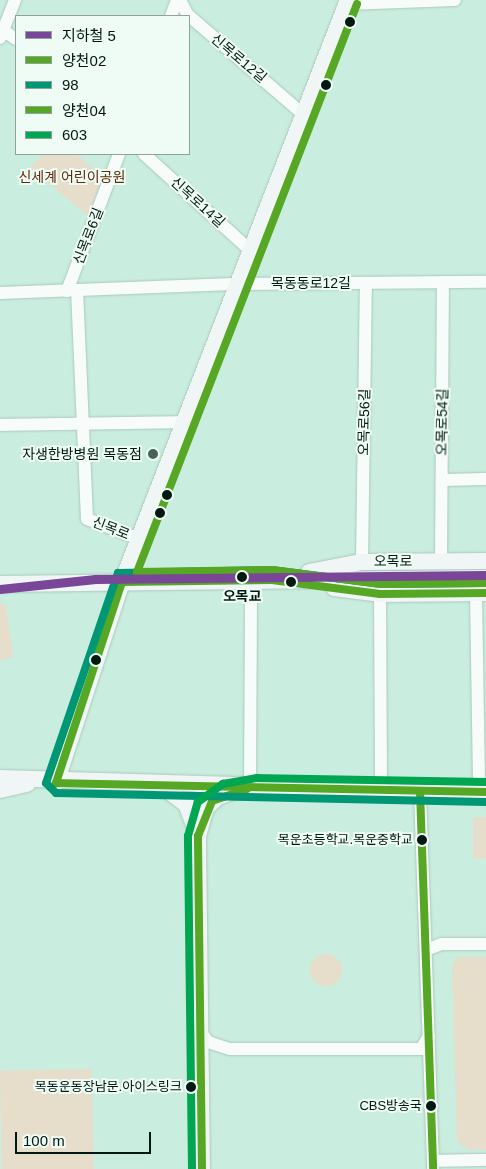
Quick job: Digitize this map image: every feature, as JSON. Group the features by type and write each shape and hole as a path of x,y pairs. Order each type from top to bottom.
{"main road":[{"name":"신목로","path":"56,783 122,582 347,2"},
{"name":"오목로","path":"272,580 362,562 486,561"},
{"name":"오목로","path":"0,584 486,578"},
{"name":"오목로","path":"272,580 380,594 481,593"},
{"path":"0,778 56,783 482,792"},
{"path":"0,790 36,782"},
{"path":"160,786 186,804 198,836"},
{"path":"202,1169 198,836 204,813 212,801 235,790 257,788"}],"street":[{"path":"15,0 1,32 15,39"},
{"path":"171,15 178,0"},
{"name":"신목로12길","path":"178,0 188,15"},
{"path":"347,2 455,0"},
{"name":"신목로12길","path":"190,17 303,114"},
{"name":"신목로6길","path":"72,290 119,155"},
{"name":"신목로14길","path":"145,155 251,250"},
{"name":"오목로54길","path":"441,561 443,282"},
{"name":"목동동로12길","path":"0,293 239,284 486,282"},
{"name":"오목로56길","path":"362,562 366,283"},
{"path":"72,290 82,424"},
{"path":"0,425 185,422"},
{"name":"신목로","path":"82,424 87,519 140,539"},
{"path":"442,480 486,479"},
{"path":"251,580 257,788"},
{"name":"오목로","path":"481,593 482,792"},
{"path":"380,594 381,791"},
{"path":"420,792 433,1165 486,1160"},
{"path":"426,950 442,944 486,944"},
{"path":"200,1032 208,1042 230,1049 421,1048 429,1036"}],"green space":[{"name":"신세계 어린이공원","path":"42,155 77,155 103,176 88,216 30,168"},
{"path":"0,604 6,604 13,657 0,660"},
{"path":"473,817 486,817 486,859 473,859"},
{"path":"326,954 332,955 337,959 341,964 341,976 337,981 332,985 326,986 320,985 315,981 311,976 310,970 311,964 315,959 320,955"},
{"path":"457,957 486,957 486,1150 469,1150 457,1142 452,966"},
{"path":"92,1069 94,1169 2,1169 0,1071"}],"metro line":[{"name":"5","path":"0,589 95,579 486,575"}],"transit line":[{"name":"양천04","path":"357,4 137,572 272,570 381,584 486,583"},
{"name":"98","path":"486,583 381,584 272,570 118,573 46,783 56,793 486,802"},
{"name":"양천02","path":"486,593 380,594 272,580 122,582 56,783 486,792"},
{"name":"603","path":"192,1169 188,836 198,802 223,784 257,778 486,782"},
{"name":"양천02","path":"202,1169 198,836 212,801 247,789"},
{"name":"양천02","path":"420,791 433,1169"}],"place":[{"name":"자생한방병원 목동점","path":"153,454"},
{"name":"오목교","path":"242,577"},
{"name":"목운초등학교.목운중학교","path":"422,840"},
{"name":"목동운동장남문.아이스링크","path":"191,1087"},
{"name":"CBS방송국","path":"431,1106"}]}
